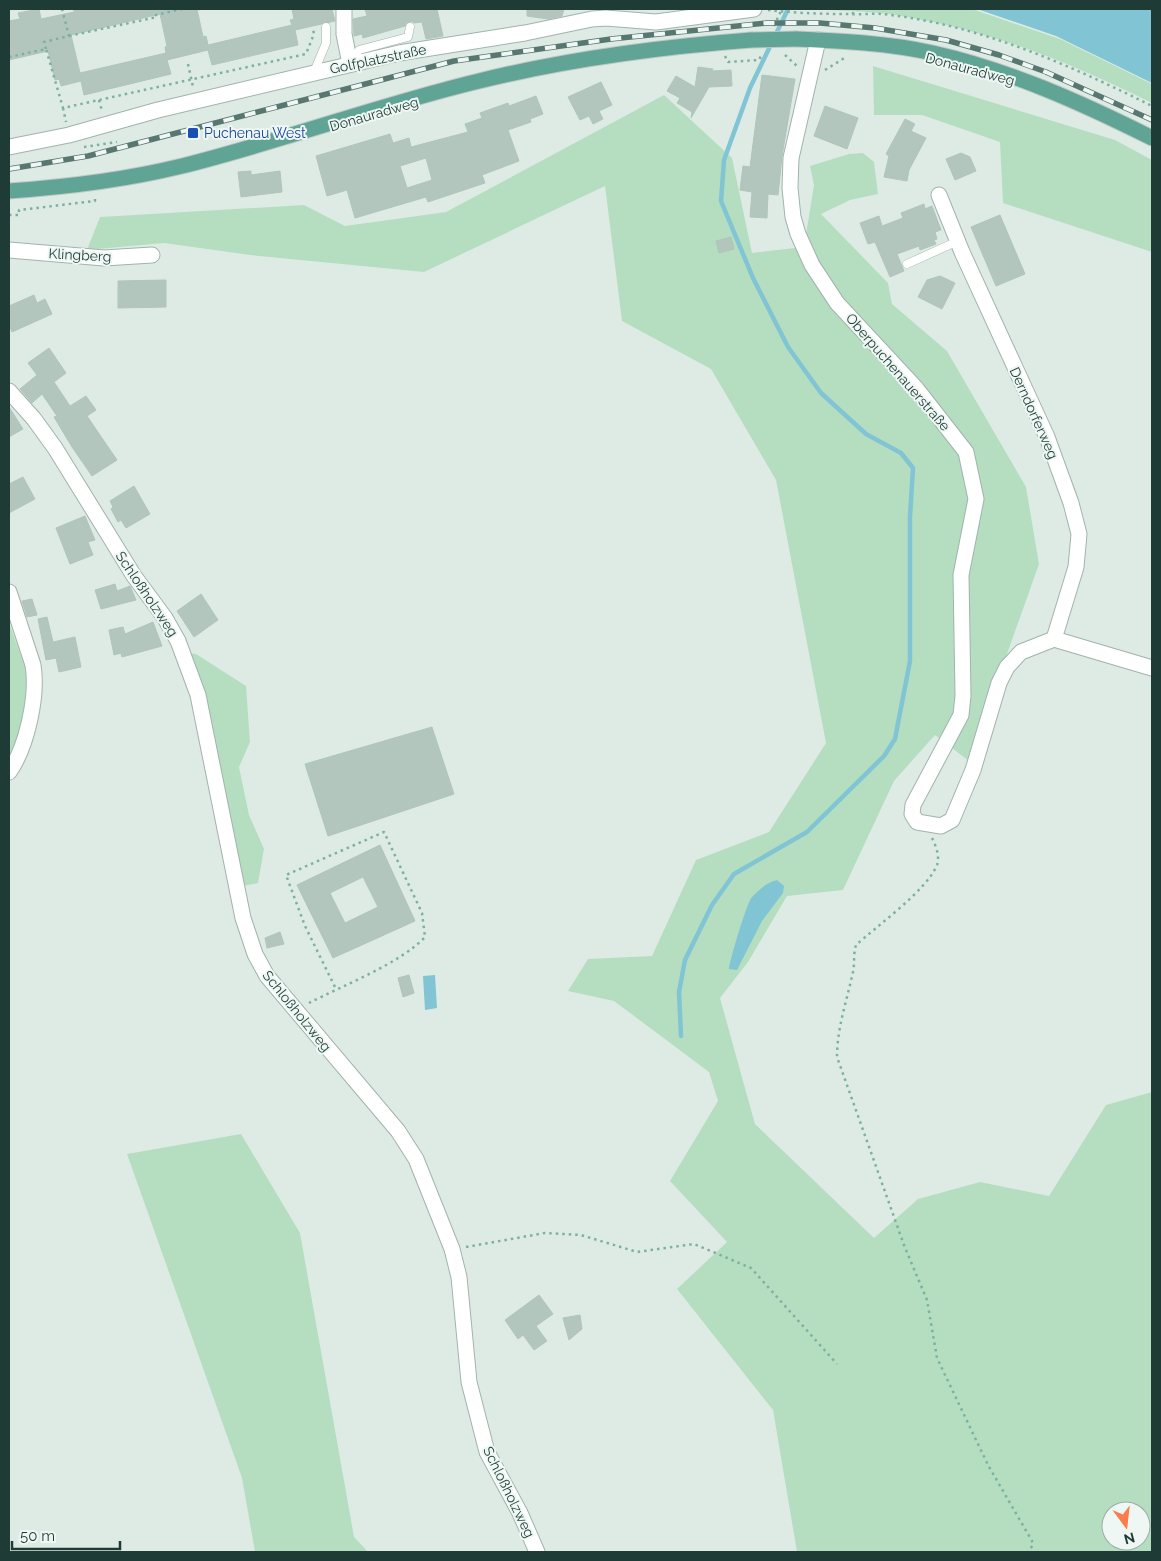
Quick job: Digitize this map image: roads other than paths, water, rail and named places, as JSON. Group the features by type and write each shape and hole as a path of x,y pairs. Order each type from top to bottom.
{"main road":[{"path":"9,191 104,182 181,166 478,81 548,66 615,54 750,40 796,39 878,44 942,56 1043,88 1152,138"}],"street":[{"path":"344,9 344,34 350,64"},
{"name":"Golfplatzstraße","path":"9,147 70,134 350,64 399,53 525,34 592,14 606,18 656,22 754,9"},
{"name":"Oberpuchenauerstraße","path":"818,40 791,158 790,188 798,234 812,264 837,303 916,388 966,452 976,499 961,575 961,716 913,805 912,814 917,822 941,826 952,820 973,770 999,683 1007,667 1021,652 1054,639"},
{"name":"Derndorferweg","path":"940,195 958,241 1047,437 1071,503 1079,534 1076,567 1054,639"},
{"name":"Klingberg","path":"9,250 104,258 152,255"},
{"name":"Schloßholzweg","path":"9,391 56,448 134,576 178,641 198,695 243,918 255,954 267,976 398,1131 416,1159 452,1249 459,1277 470,1382 487,1452 520,1513 537,1552"},
{"path":"9,772 23,743 35,677 10,599"},
{"path":"1054,639 1152,668"}],"lane":[{"path":"314,73 326,43 326,27"},
{"path":"350,64 359,50 408,37 410,27"},
{"path":"907,264 958,241"}],"water":[{"path":"977,9 1152,9 1152,83 1056,36"},
{"path":"777,880 784,886 783,893 762,921 737,970 729,969 746,909 752,897 763,887"},
{"path":"435,975 437,1008 425,1010 423,976"}],"waterway":[{"path":"681,1036 679,992 685,960 712,905 734,874 807,832 884,756 895,739 910,661 910,517 913,468 901,453 866,434 821,393 788,347 753,278 721,201 724,160 750,88 788,9"}],"railway":[{"path":"9,169 88,156 454,61 611,39 767,23 820,23 875,28 946,40 999,55 1046,72 1152,120"}],"place":[{"name":"Puchenau West","path":"193,133"}]}
